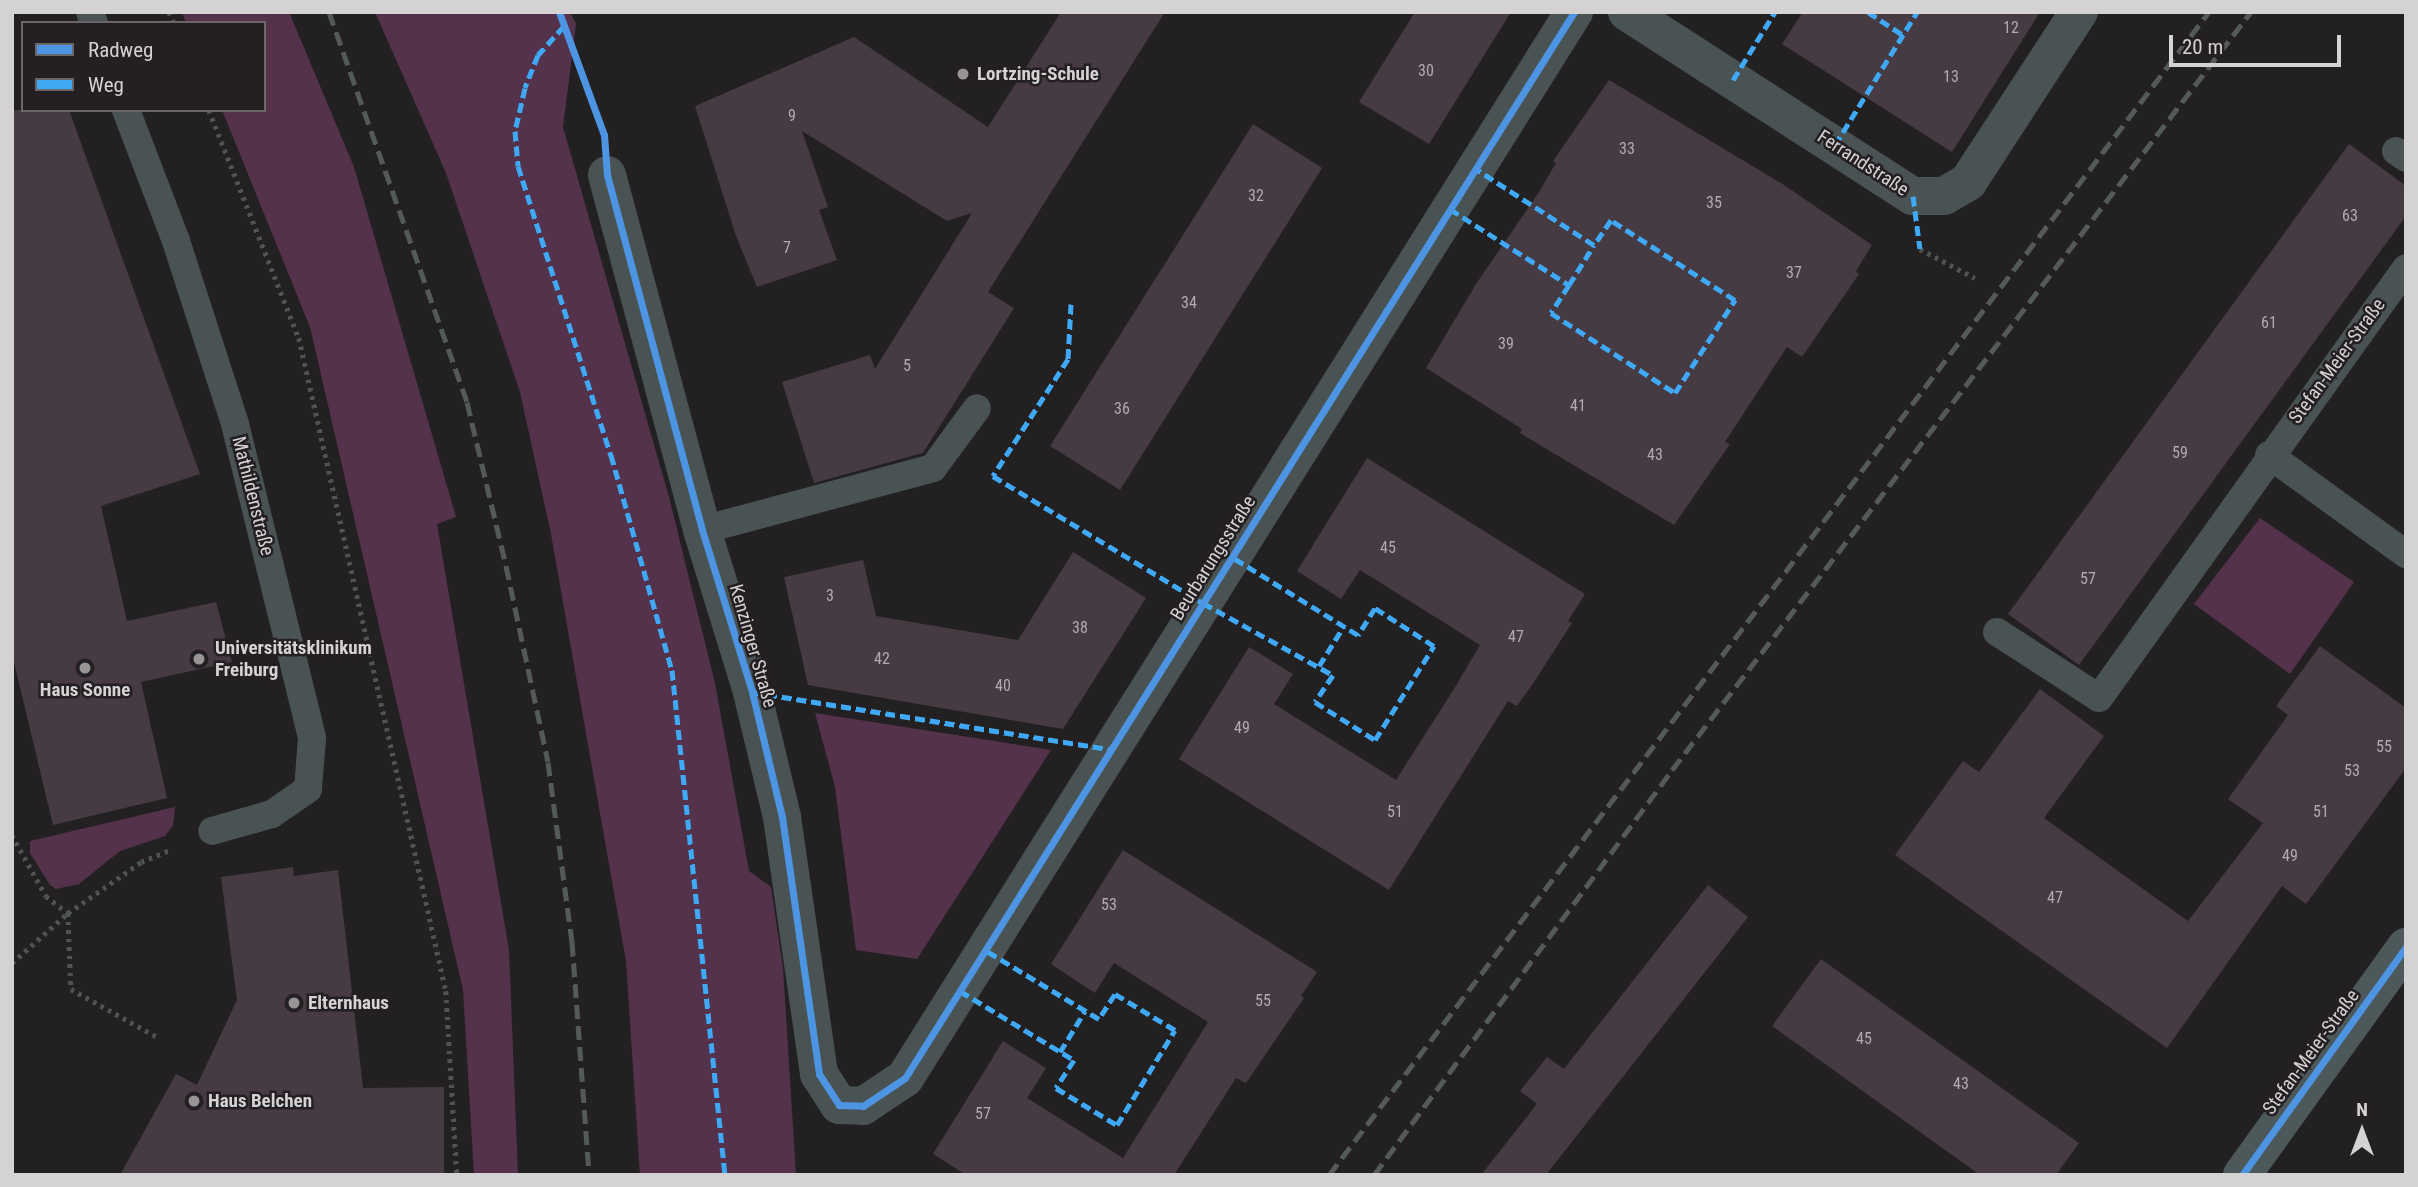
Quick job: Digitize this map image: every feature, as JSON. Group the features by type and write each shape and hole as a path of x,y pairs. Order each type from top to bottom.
{"main road":[{"name":"Stefan-Meier-Straße","path":"2242,1175 2406,947"}],"street":[{"name":"Beurbarungsstraße","path":"863,1106 905,1077 1574,12"},
{"name":"Ferrandstraße","path":"1627,12 1913,196 1944,196 1968,182 2079,12"},
{"name":"Kenzinger Straße","path":"607,175 702,530 752,692 782,817 819,1074 839,1105 863,1106"}],"lane":[{"name":"Mathildenstraße","path":"127,112 176,241 235,424 312,738 308,789 272,814 212,831"},
{"name":"Stefan-Meier-Straße","path":"1997,632 2099,698 2269,455 2406,268"},
{"path":"702,530 933,468 977,408"},
{"path":"2269,455 2406,554"}],"path":[{"path":"210,112 299,338 446,991 457,1175"},
{"path":"1920,249 1975,278"},
{"path":"12,963 68,913 141,862 212,831"},
{"path":"12,835 46,896 68,913"},
{"path":"68,913 71,989 159,1038"}],"shaded area":[{"path":"182,12 289,12 354,167 456,517 437,524 509,950 518,1175 474,1175 463,990 310,327 223,112 266,112 266,21 185,21"},
{"path":"375,12 570,12 576,24 563,127 669,497 715,683 749,871 771,887 783,968 796,1175 640,1175 626,961 551,534 520,392 446,173"},
{"path":"2260,518 2354,582 2290,674 2194,604"},
{"path":"815,713 1051,750 917,959 856,950 835,787"},
{"path":"175,807 173,825 165,836 120,851 79,884 56,889 50,885 30,853 30,841"}],"building":[{"path":"1061,12 1165,12 988,292 1014,308 923,453 814,483 782,382 870,355 875,369 972,213 947,221 802,131 828,207 819,210 837,260 757,287 736,236 695,106 854,37 988,127"},
{"path":"1415,12 1511,12 1429,144 1359,102"},
{"path":"1803,12 2040,12 1952,152 1782,44"},
{"path":"1609,80 1781,183 1872,245 1856,271 1859,274 1802,357 1787,347 1725,442 1730,444 1674,525 1520,433 1522,429 1426,368 1476,284 1539,192 1556,163 1553,161"},
{"path":"12,110 70,112 200,474 101,506 127,621 216,602 232,662 141,682 167,798 53,825 12,654"},
{"path":"1253,124 1322,168 1120,490 1050,446"},
{"path":"2349,144 2406,186 2406,216 2079,665 2008,614"},
{"path":"1367,458 1585,594 1568,621 1572,623 1534,682 1517,706 1508,701 1389,890 1179,759 1249,647 1293,674 1274,704 1396,780 1454,689 1480,645 1360,570 1341,599 1297,571"},
{"path":"1073,552 1146,598 1063,729 808,685 784,577 863,560 876,616 1018,640"},
{"path":"2320,646 2406,708 2406,768 2306,904 2282,886 2167,1048 1895,855 1963,761 1979,772 2040,689 2104,736 2044,818 2188,921 2263,823 2228,799 2288,715 2276,706"},
{"path":"1123,850 1317,972 1301,996 1304,998 1246,1083 1236,1078 1174,1175 966,1175 933,1154 1003,1041 1046,1068 1027,1098 1123,1158 1208,1022 1114,963 1095,993 1051,964"},
{"path":"293,867 294,876 338,870 363,1088 444,1087 444,1175 120,1175 176,1074 197,1085 237,1000 221,877"},
{"path":"1708,885 1748,917 1546,1175 1481,1175 1537,1104 1520,1091 1547,1057 1564,1069"},
{"path":"1821,959 2079,1143 2056,1175 1980,1175 1772,1026"}],"railway":[{"path":"329,12 467,402 506,566 548,762 572,942 589,1175"},
{"path":"1329,1175 2209,12"},
{"path":"1374,1175 1672,770 2251,12"}],"marked path":[{"path":"1733,80 1775,12"},
{"path":"1868,12 1903,35"},
{"path":"1835,145 1917,12"},
{"path":"564,26 538,55 525,88 515,131 518,166 611,455 672,670 725,1175"},
{"path":"1450,209 1569,285 1551,313 1675,393 1735,300 1611,220 1594,245 1476,169"},
{"path":"1913,196 1920,249"},
{"path":"1569,285 1594,245"},
{"path":"1071,304 1068,359 993,476 1203,603 1333,675 1315,702 1375,740 1434,646 1375,608 1358,635 1232,557"},
{"path":"1319,666 1344,626"},
{"path":"752,692 1114,750"},
{"path":"960,991 1074,1060 1056,1088 1117,1125 1175,1030 1115,994 1099,1019 985,950"},
{"path":"1060,1052 1085,1011"}],"cycle path":[{"path":"559,12 604,135 607,175 702,530 752,692 782,817 819,1074 839,1105 863,1106 905,1078 1574,12"},
{"path":"2242,1175 2406,947"}],"place":[{"name":"Lortzing-Schule","path":"963,74"},
{"name":"Universitätsklinikum Freiburg","path":"199,659"},
{"name":"Haus Sonne","path":"85,668"},
{"name":"Elternhaus","path":"294,1003"},
{"name":"Haus Belchen","path":"194,1101"}]}
